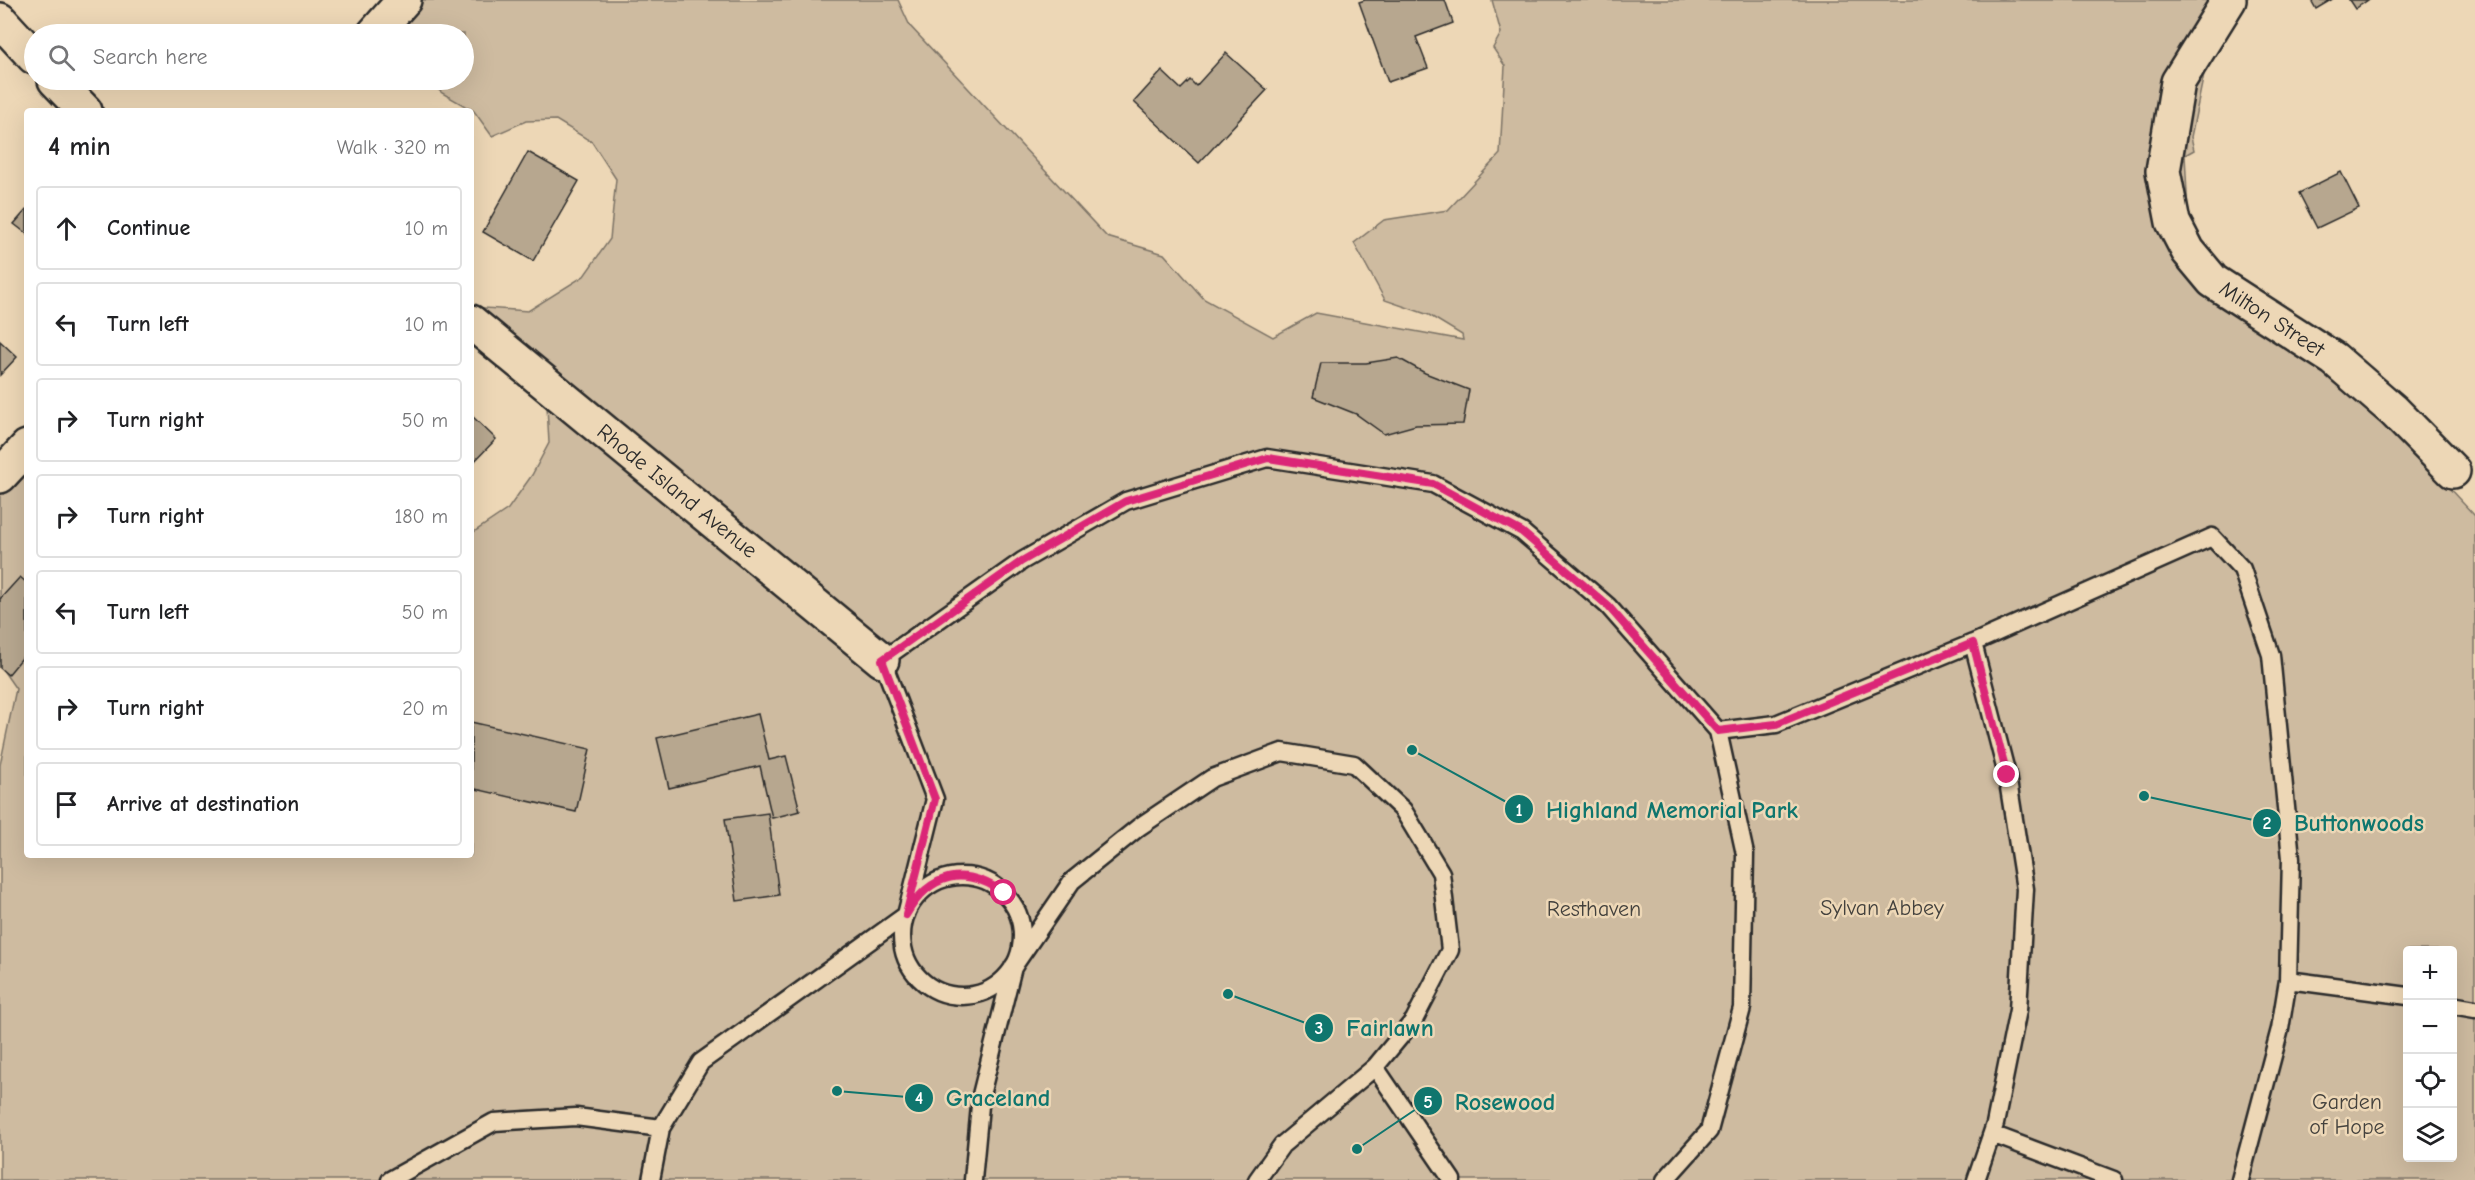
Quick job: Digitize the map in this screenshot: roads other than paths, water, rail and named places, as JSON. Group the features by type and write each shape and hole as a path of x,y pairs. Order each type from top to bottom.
{"street":[{"path":"383,24 404,0"},
{"name":"Milton Street","path":"2229,0 2178,82 2163,171 2173,222 2188,251 2213,281 2334,359 2394,411 2453,471"},
{"path":"0,20 24,46"},
{"path":"64,90 81,108"},
{"name":"Rhode Island Avenue","path":"474,324 882,660"},
{"path":"0,476 24,450"}],"lane":[{"path":"1257,1180 1282,1145 1375,1067 1414,1020 1450,950 1442,873 1403,810 1354,764 1282,752 1212,778 1139,827 1072,881 1001,982 984,992 965,996 945,993 928,985 914,971 905,953 902,934 935,799 882,660 1022,561 1126,501 1268,458 1433,484 1522,532 1608,606 1718,731 1745,854 1743,1008 1709,1131 1665,1180"},
{"path":"1718,731 1776,724 1973,643 2212,537 2242,569 2271,655 2291,858 2288,980 2280,1029 2240,1180"},
{"path":"1973,643 2007,775 2025,889 2018,1010 1992,1134 1976,1180"},
{"path":"651,1180 661,1128 701,1062 906,915 916,897 931,884 949,877 969,876 988,881 1004,893 1016,909 1022,928 1021,949 1013,967 981,1095 973,1180"},
{"path":"2288,980 2403,995"},
{"path":"2457,1006 2475,1009"},
{"path":"1375,1067 1452,1180"},
{"path":"390,1180 494,1122 576,1117 661,1128"},
{"path":"1992,1134 2114,1180"}],"place":[{"name":"Highland Memorial Park","path":"1412,750"},
{"name":"Buttonwoods","path":"2144,796"},
{"name":"Fairlawn","path":"1228,994"},
{"name":"Graceland","path":"837,1091"},
{"name":"Rosewood","path":"1357,1149"}],"park label":[{"name":"Sylvan Abbey","path":"1882,908"},
{"name":"Resthaven","path":"1594,909"},
{"name":"Garden of Hope","path":"2347,1114"}]}
